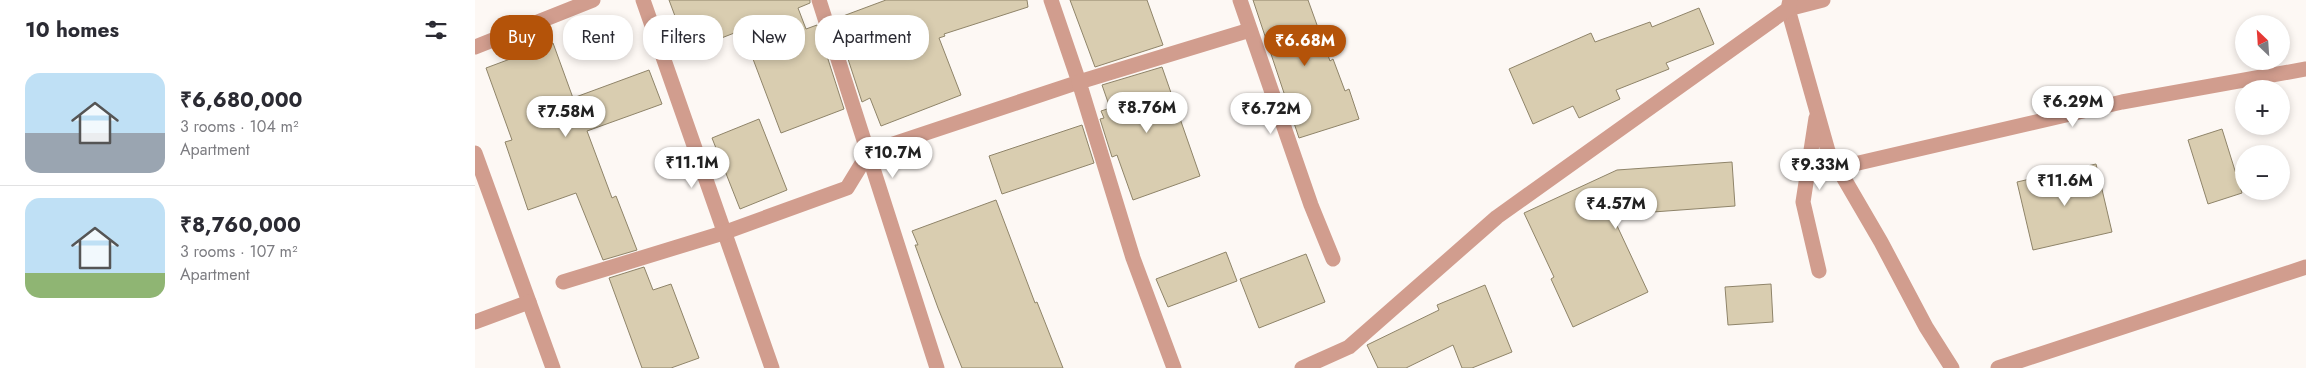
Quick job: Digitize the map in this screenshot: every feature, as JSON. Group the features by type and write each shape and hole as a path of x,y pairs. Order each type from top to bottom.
{"street":[{"path":"475,47 593,0"},
{"path":"643,0 772,368"},
{"path":"819,0 937,368"},
{"path":"1051,0 1079,82 1133,258 1174,368"},
{"path":"1240,0 1333,260"},
{"path":"1301,368 1349,347 1497,217 1789,5 1823,0"},
{"path":"1789,5 1828,151 1881,242 1926,327 1951,368"},
{"path":"563,282 723,232 847,188 869,152 1079,82 1250,30"},
{"path":"1837,168 2122,102 2306,69"},
{"path":"1817,112 1803,202 1819,271"},
{"path":"475,153 553,368"},
{"path":"1998,368 2306,267"},
{"path":"475,322 529,302"}],"building":[{"path":"669,0 810,0 810,3 798,8 801,15 733,15 733,34 723,37 723,15 675,15"},
{"path":"886,0 1027,0 1028,7 944,34 945,36 939,38 961,95 881,126 870,98 862,102 848,60 929,60 929,15 846,15"},
{"path":"1070,0 1147,0 1163,45 1095,67"},
{"path":"1253,0 1308,0 1330,61 1333,59 1345,91 1349,89 1359,119 1299,138"},
{"path":"1699,8 1714,44 1666,63 1669,69 1616,90 1620,99 1579,118 1573,106 1533,124 1509,69 1591,33 1595,42 1650,22 1652,27"},
{"path":"805,26 806,29 815,26 815,60 828,60 844,109 781,133 753,60 805,60"},
{"path":"553,43 573,98 649,70 662,104 587,131 612,198 616,196 637,250 603,260 576,193 528,210 505,142 512,140 486,68 507,60 553,60"},
{"path":"1162,67 1200,176 1133,200 1117,155 1112,157 1100,119 1104,118 1101,111 1110,108 1102,85"},
{"path":"759,119 787,190 740,209 712,138"},
{"path":"1082,125 1094,163 1002,194 989,156"},
{"path":"2222,129 2235,171 2235,195 2208,204 2188,140"},
{"path":"1732,162 1735,206 1612,215 1648,292 1573,327 1551,279 1554,277 1524,213 1617,170"},
{"path":"2096,164 2112,232 2033,250 2017,182"},
{"path":"996,200 1035,303 1037,302 1063,368 962,368 938,308 915,245 918,245 912,231"},
{"path":"1226,252 1237,281 1168,307 1156,279"},
{"path":"1306,254 1325,302 1259,328 1240,279"},
{"path":"644,267 653,290 671,284 699,358 671,368 642,368 609,278"},
{"path":"1771,284 1773,322 1728,325 1725,287"},
{"path":"1485,285 1512,352 1472,368 1462,368 1453,345 1406,368 1378,368 1367,345 1439,310 1437,305"}]}
